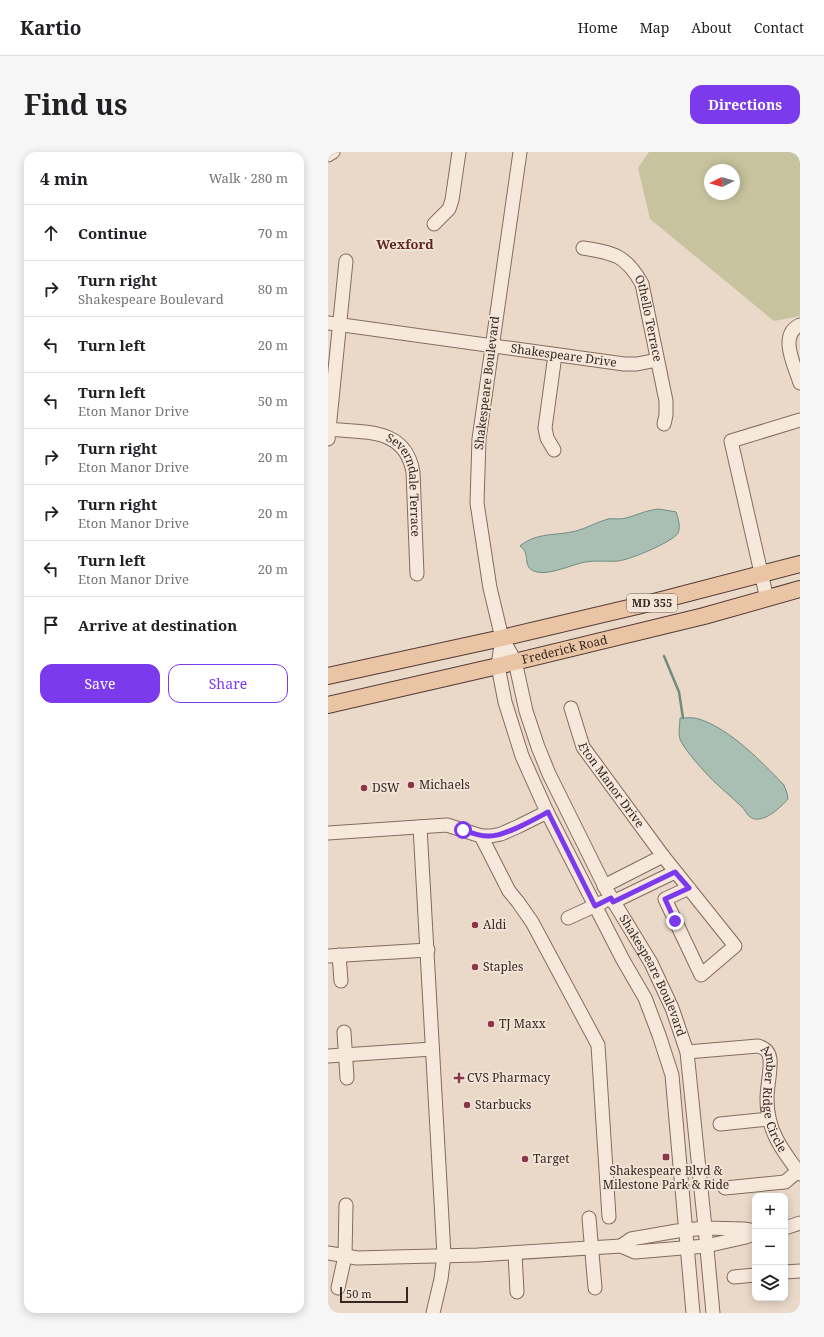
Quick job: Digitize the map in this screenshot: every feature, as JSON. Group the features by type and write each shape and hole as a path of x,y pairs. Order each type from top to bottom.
{"main road":[{"name":"Frederick Road","path":"328,676 502,638 762,575 800,564"},
{"name":"Frederick Road","path":"328,705 498,666 767,599 800,589"}],"street":[{"path":"434,224 449,209 452,200 459,152"},
{"name":"Shakespeare Boulevard","path":"520,152 491,346 479,439 477,503 490,588 502,638 515,661 526,711 538,747 562,802 604,886 651,963 672,1008 687,1052 713,1313"},
{"name":"Othello Terrace","path":"583,248 608,252 618,257 634,269 642,284 666,401 666,415 664,424"},
{"path":"328,432 334,324 346,261"},
{"name":"Shakespeare Drive","path":"334,324 624,364 637,364 657,360"},
{"path":"800,325 795,327 789,335 789,348 800,383"},
{"path":"554,450 545,428 555,355"},
{"path":"767,599 732,441 800,420"},
{"name":"Severndale Terrace","path":"328,432 380,434 391,438 404,449 411,461 413,472 417,574"},
{"name":"Shakespeare Boulevard","path":"502,638 498,666 505,702 517,742 548,812 622,960 645,998 659,1034 672,1075 693,1313"},
{"name":"Eton Manor Drive","path":"571,708 584,747 675,872 689,888 735,946 701,975 665,899 689,888"},
{"path":"328,833 447,825 482,836 491,836 501,834 548,812"},
{"path":"420,827 444,1255 441,1279 433,1313"},
{"path":"482,836 509,891 532,922 598,1045 609,1217"},
{"path":"604,886 663,856"},
{"path":"568,918 675,872"},
{"path":"341,981 334,955 428,950"},
{"path":"344,1032 347,1078"},
{"name":"Amber Ridge Circle","path":"687,1052 758,1046 764,1048 769,1054 770,1064 767,1100 769,1119 776,1139 799,1173"},
{"path":"328,1056 432,1049"},
{"path":"720,1124 769,1119"},
{"path":"725,1188 785,1182 799,1173"},
{"path":"338,1288 345,1256 346,1205"},
{"path":"589,1218 595,1288"},
{"path":"621,1246 631,1239 685,1230 705,1228 744,1229 752,1231"},
{"path":"328,1253 364,1258 514,1253 621,1246 635,1252 706,1246 746,1237 752,1234"},
{"path":"514,1253 516,1292"},
{"path":"788,1272 800,1271"},
{"path":"734,1277 752,1275"}],"shaded area":[{"path":"649,152 800,152 800,316 774,321 650,219 638,168"},
{"path":"659,509 676,512 679,525 678,533 660,546 624,560 585,562 542,573 533,571 528,566 524,550 520,546 533,538 540,536 569,533 608,519 624,519 646,511"},
{"path":"680,718 699,719 722,730 733,738 755,756 784,785 788,799 764,818 755,819 747,814 742,807 708,776 682,743 679,737"}],"waterway":[{"path":"664,656 679,692 683,718"}],"place":[{"name":"Michaels","path":"411,785"},
{"name":"DSW","path":"364,788"},
{"name":"Aldi","path":"475,925"},
{"name":"Staples","path":"475,967"},
{"name":"TJ Maxx","path":"491,1024"},
{"name":"CVS Pharmacy","path":"459,1078"},
{"name":"Starbucks","path":"467,1105"},
{"name":"Shakespeare Blvd & Milestone Park & Ride","path":"666,1157"},
{"name":"Target","path":"525,1159"}],"district":[{"name":"Wexford","path":"405,244"}],"route":[{"path":"463,830 482,836 501,834 548,812 595,906 611,898 613,902 675,872 689,888 665,899 675,921"}]}
